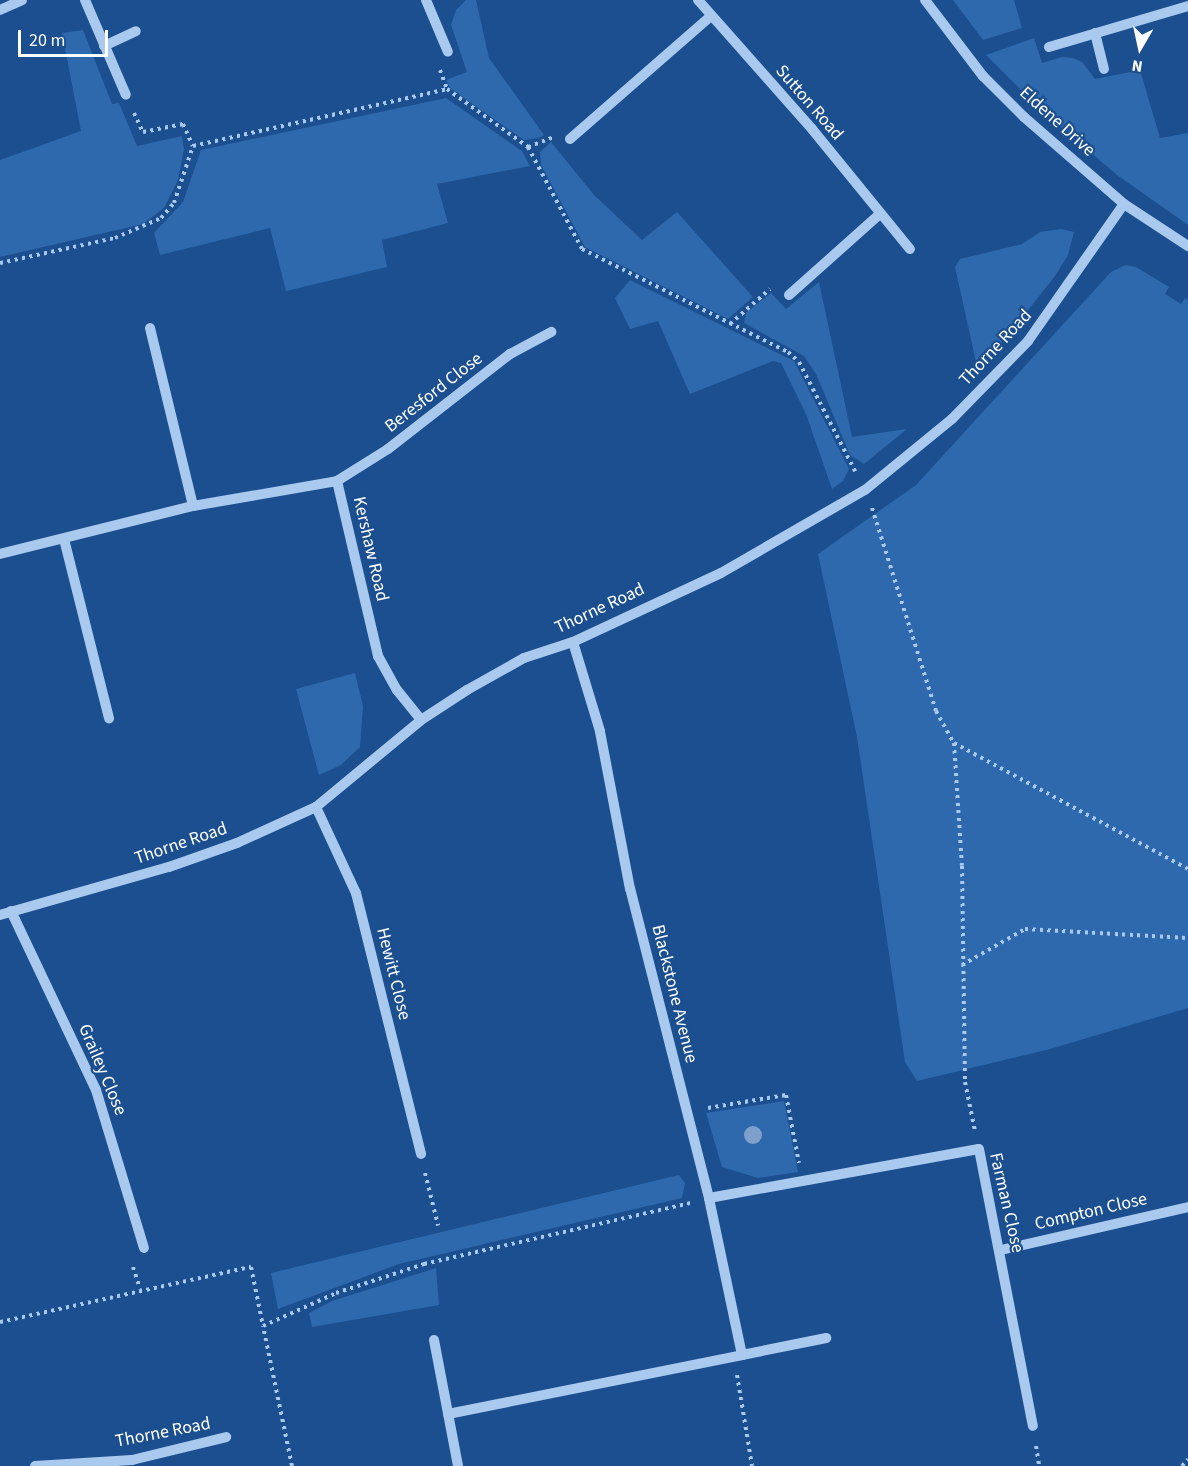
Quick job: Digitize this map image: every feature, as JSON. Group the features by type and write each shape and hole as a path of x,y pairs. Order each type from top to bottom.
{"street":[{"path":"0,10 22,0"},
{"path":"85,0 126,95"},
{"name":"Sutton Road","path":"698,0 812,129 910,249"},
{"name":"Eldene Drive","path":"925,0 983,76 1124,204 1188,246"},
{"path":"430,1 448,52"},
{"path":"1049,47 1188,6"},
{"path":"570,139 711,16"},
{"path":"104,46 136,31"},
{"path":"1095,33 1104,69"},
{"name":"Thorne Road","path":"6,913 169,867 237,843 316,807 421,720 524,658 573,642 721,573 865,490 952,419 1028,340 1124,204"},
{"path":"789,295 880,214"},
{"path":"150,328 193,506"},
{"name":"Beresford Close","path":"337,481 388,449 510,354 551,332"},
{"name":"Kershaw Road","path":"0,554 193,506 337,481 378,656 397,690 421,720"},
{"path":"64,539 109,718"},
{"name":"Blackstone Avenue","path":"573,642 600,731 630,889 709,1198 738,1356"},
{"name":"Hewitt Close","path":"316,807 356,892 421,1154"},
{"name":"Grailey Close","path":"6,913 96,1090 144,1248"},
{"name":"Farman Close","path":"709,1198 979,1149 1001,1250 1033,1426"},
{"name":"Compton Close","path":"1001,1250 1188,1207"},
{"path":"448,1414 826,1338"},
{"path":"434,1340 458,1466"},
{"name":"Thorne Road","path":"35,1466 132,1460 226,1437"}],"path":[{"path":"193,146 447,89 528,147 582,249 788,352 799,362 865,490 936,711 954,743 962,866 961,966 965,1082 979,1149"},
{"path":"0,263 115,238 162,218 174,203 193,146 183,124 143,132 126,95"},
{"path":"730,324 770,289 789,295"},
{"path":"954,743 1188,868"},
{"path":"961,966 1025,929 1188,938"},
{"path":"687,1112 786,1095 803,1181"},
{"path":"421,1154 438,1225"},
{"path":"263,1326 336,1293 424,1264 709,1198"},
{"path":"0,1322 251,1268 292,1466"},
{"path":"738,1356 752,1466"},
{"path":"1182,1466 1188,1459"}],"shaded area":[{"path":"466,0 476,0 489,58 544,135 539,138 524,140 450,88 446,80 467,72 451,25 456,10"},
{"path":"953,0 1014,0 1022,28 983,40"},
{"path":"83,30 112,104 119,103 137,146 182,136 184,149 178,180 164,208 143,224 0,257 0,160 81,131 62,33"},
{"path":"1034,38 1042,63 1062,57 1073,58 1082,62 1095,79 1140,70 1160,138 1188,133 1188,225 1117,175 1043,112 986,55"},
{"path":"446,98 522,151 530,166 437,184 448,223 382,240 387,267 286,291 270,228 160,255 154,233 183,202 201,150"},
{"path":"551,142 594,195 642,240 677,212 753,297 728,319 585,247 541,165 540,152"},
{"path":"1061,229 1074,232 1068,255 1055,276 994,353 976,362 955,267 960,259 1022,244 1040,232"},
{"path":"1126,265 1136,267 1169,287 1165,294 1181,304 1185,298 1188,300 1188,1008 1050,1049 917,1081 905,1062 857,737 818,554 916,485 1111,272"},
{"path":"630,280 794,361 849,469 843,481 832,489 806,414 781,363 773,361 690,394 658,321 630,329 615,298"},
{"path":"819,282 852,437 907,429 864,464 850,455 816,374 804,356 744,323 746,313 771,293 786,309"},
{"path":"355,673 363,706 360,747 341,765 319,775 296,689"},
{"path":"784,1101 798,1172 758,1178 722,1167 706,1113"},
{"path":"679,1175 685,1183 682,1198 399,1264 278,1309 271,1273"},
{"path":"436,1268 439,1305 312,1327 309,1313 332,1301"}]}
